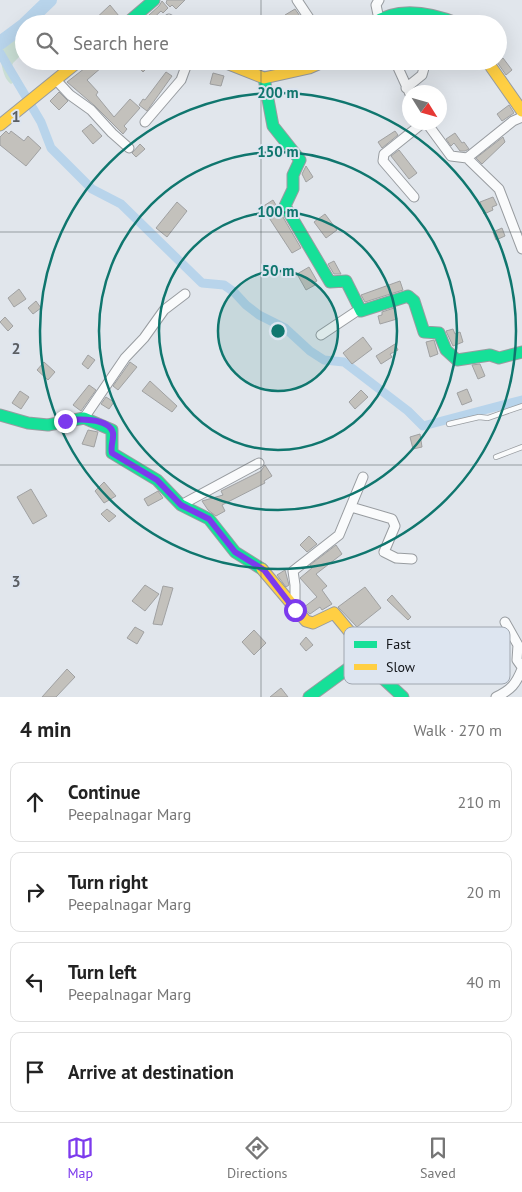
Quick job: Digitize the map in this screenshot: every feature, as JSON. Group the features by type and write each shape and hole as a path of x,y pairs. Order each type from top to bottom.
{"street":[{"path":"136,15 154,0"},
{"path":"297,0 306,15"},
{"path":"377,15 376,5 379,0"},
{"path":"388,15 393,12 419,15"},
{"path":"0,125 68,70"},
{"path":"145,122 181,80 185,70"},
{"path":"244,70 264,78 300,70"},
{"path":"399,70 405,85"},
{"path":"413,85 422,75 423,70"},
{"path":"493,70 522,111"},
{"path":"264,78 273,126 300,160 293,175 293,189 287,198 285,206 330,282 346,281 360,309"},
{"path":"56,80 70,95 91,110 129,148"},
{"path":"467,158 513,121 522,117"},
{"path":"414,197 383,161 383,157 384,154 415,130"},
{"path":"431,130 451,156 467,158 499,189 521,244"},
{"path":"84,418 126,358 144,338 164,310 186,294"},
{"path":"321,335 360,309 365,310 408,296 414,301 424,332 439,333 446,350 457,360 490,355 499,358 521,355"},
{"path":"0,415 28,423 48,424 84,418 112,430 112,453 157,480 181,505 209,519 235,552 264,570 306,622 313,623 334,613 346,627"},
{"path":"181,505 258,463"},
{"path":"295,610 296,585 293,571 339,535 363,477"},
{"path":"351,507 392,519 394,526 384,552 396,558 412,559"},
{"path":"505,622 508,627"},
{"path":"496,697 514,686 522,668 517,660 518,644 510,630"},
{"path":"310,697 329,686 344,672"},
{"path":"389,684 403,697"}],"lane":[{"path":"449,424 479,417 488,418 522,406"},
{"path":"496,458 522,447"}],"green space":[{"path":"34,6 42,15 26,15"},
{"path":"15,25 15,61 11,69 20,78 11,84 7,80 3,69 0,36"}],"building":[{"path":"167,0 185,0 176,9 166,3"},
{"path":"162,1 168,8 163,13 161,11 157,15 149,15"},
{"path":"110,5 118,15 99,15"},
{"path":"295,9 299,15 285,15"},
{"path":"507,63 512,70 506,75 503,70 507,70"},
{"path":"82,70 99,70 87,80 98,92 96,95 114,117 130,99 140,108 124,126 127,129 123,134 67,82"},
{"path":"166,72 172,76 147,111 139,105"},
{"path":"213,73 224,76 221,86 210,84"},
{"path":"59,92 68,101 59,110 50,101"},
{"path":"509,105 514,113 502,121 497,114"},
{"path":"91,124 102,136 93,144 82,131"},
{"path":"6,131 9,134 11,131 24,141 28,136 41,148 26,166 0,145 0,137"},
{"path":"395,131 398,135 382,148 378,142"},
{"path":"455,133 469,149 460,151 454,143 451,146 446,139"},
{"path":"503,137 505,142 482,164 476,158"},
{"path":"140,144 145,149 136,157 132,153"},
{"path":"399,150 417,173 409,179 391,156"},
{"path":"306,166 313,177 306,182 302,174"},
{"path":"493,197 497,205 492,207 493,210 484,214 480,202"},
{"path":"273,200 301,248 292,253 262,207"},
{"path":"177,202 187,211 167,237 156,228"},
{"path":"325,214 337,230 326,238 314,222"},
{"path":"502,228 505,236 496,240 493,232"},
{"path":"334,261 341,274 334,274 328,264"},
{"path":"309,267 317,281 313,283 315,285 306,290 297,274"},
{"path":"400,281 403,290 365,302 361,295"},
{"path":"19,289 26,299 14,307 8,298"},
{"path":"36,301 41,308 33,314 28,308"},
{"path":"394,308 397,319 380,324 378,316 382,315 382,312"},
{"path":"5,317 13,326 8,331 0,322"},
{"path":"453,329 455,334 460,332 463,342 453,346 446,331"},
{"path":"363,337 372,349 352,364 343,353"},
{"path":"434,340 438,354 430,357 426,342"},
{"path":"395,344 398,350 390,354 392,357 381,364 376,356"},
{"path":"88,355 95,360 88,369 82,364"},
{"path":"44,362 55,372 48,380 37,370"},
{"path":"130,362 137,367 118,390 113,386"},
{"path":"480,364 485,376 478,379 472,365"},
{"path":"150,381 177,406 172,412 142,391"},
{"path":"89,385 96,390 81,411 73,405"},
{"path":"467,389 472,401 462,405 457,393"},
{"path":"361,390 368,397 355,409 349,402"},
{"path":"20,391 29,397 21,409 12,403"},
{"path":"106,397 114,402 109,409 101,404"},
{"path":"88,430 98,432 94,447 82,444"},
{"path":"420,434 422,447 413,449 410,437"},
{"path":"265,465 272,476 264,481 265,483 222,505 225,511 216,516 208,510 202,501 223,495 221,491 261,471"},
{"path":"104,482 116,496 104,503 95,491"},
{"path":"31,489 47,516 33,524 17,497"},
{"path":"158,491 163,498 148,506 144,499"},
{"path":"107,509 116,516 109,522 101,514"},
{"path":"309,536 317,544 307,552 300,545"},
{"path":"336,545 342,554 316,574 327,586 322,590 332,604 322,610 320,607 310,614 303,608 317,597 300,578 312,568 310,565"},
{"path":"285,570 289,585 286,587 277,575"},
{"path":"145,585 159,594 145,611 132,601"},
{"path":"163,586 173,588 162,625 153,624"},
{"path":"365,587 381,608 357,627 338,607"},
{"path":"392,595 411,617 408,620 387,600"},
{"path":"135,627 144,632 137,644 127,638"},
{"path":"254,630 266,643 254,655 242,642"},
{"path":"306,637 313,645 306,651 300,644"},
{"path":"67,669 75,677 56,697 42,697"},
{"path":"281,688 288,697 270,697"}],"waterway":[{"path":"34,15 50,0"},
{"path":"0,43 15,32"},
{"path":"0,53 41,122 51,148 92,189 121,204 202,283 224,285 259,315 285,328 310,351 324,360 344,362 408,411 423,426 522,400"}],"traffic: fast":[{"path":"136,15 154,0"},
{"path":"393,15 404,13 430,15"},
{"path":"264,78 273,126 300,160 293,175 293,189 285,206 330,282 346,281 361,311 408,296 414,301 424,332 439,333 446,350 457,360 490,355 499,358 522,352"},
{"path":"0,415 28,423 48,425 84,418 112,430 112,453 157,480 181,505 209,519 235,552 262,569"},
{"path":"309,697 344,671"},
{"path":"389,684 403,697"}],"traffic: slow":[{"path":"0,125 68,70"},
{"path":"244,70 264,78 300,70"},
{"path":"493,70 522,111"},
{"path":"262,569 306,621 313,623 334,613 346,627"}],"route":[{"path":"65,421 84,418 108,426 112,430 113,436 112,453 157,480 174,500 181,505 209,519 235,552 264,570 295,610"}]}
